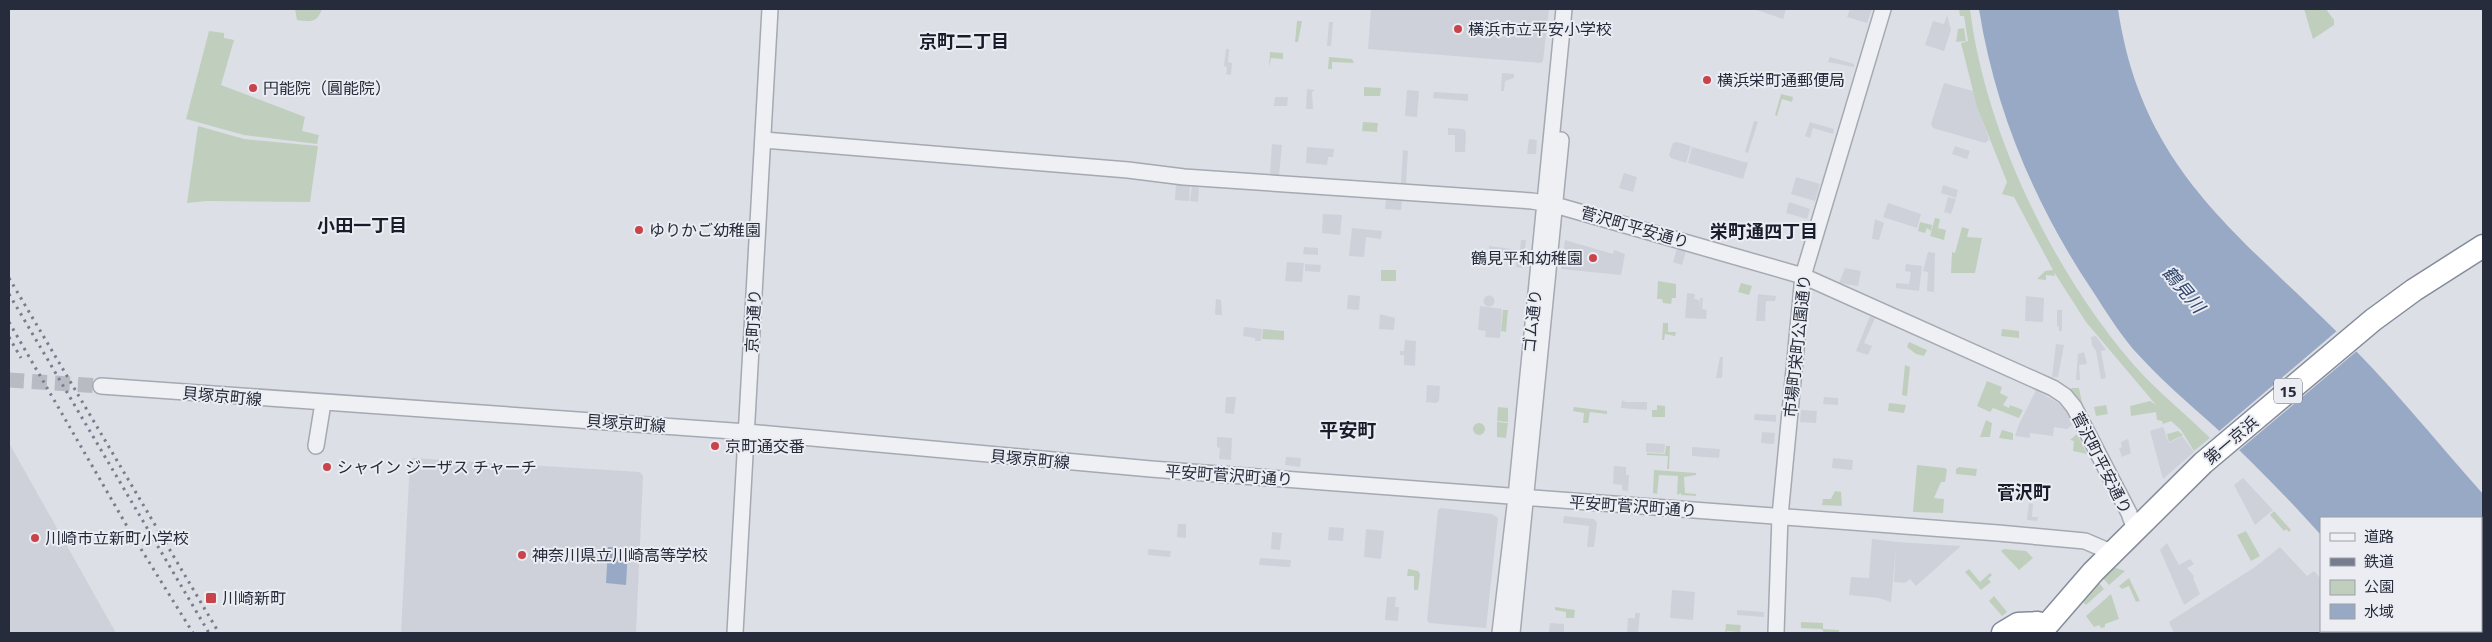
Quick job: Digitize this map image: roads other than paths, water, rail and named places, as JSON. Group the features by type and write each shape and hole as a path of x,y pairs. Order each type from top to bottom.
{"highway":[{"name":"第一京浜","path":"2003,633 2018,624 2035,630 2203,463 2373,320 2414,290 2483,246"}],"street":[{"name":"京町通り","path":"736,633 770,9"},
{"name":"ゴム通り","path":"1550,204 1564,9"},
{"name":"ゴム通り","path":"1512,633 1521,497 1550,204 1574,9"},
{"name":"市場町栄町公園通り","path":"1776,633 1780,516 1803,276 1883,9"},
{"name":"菅沢町平安通り","path":"764,140 1128,170 1174,176 1550,204 1803,276 2054,388 2065,396 2082,422 2129,513 2134,530"},
{"name":"貝塚京町線","path":"101,386 747,432 1151,470"},
{"path":"316,446 323,403"},
{"name":"平安町菅沢町通り","path":"1151,470 1780,516 2085,541 2113,553"},
{"name":"ゴム通り","path":"1500,633 1521,497"}],"water":[{"name":"鶴見川","path":"1979,9 2118,9 2130,63 2147,110 2169,151 2196,189 2226,224 2354,348 2483,494 2483,633 2406,632 2482,632 2482,517 2320,517 2320,534 2256,467 2133,349 2071,258 2035,190 2007,120 1995,84"},
{"path":"608,547 628,548 626,585 606,583"}],"tunnel":[{"path":"9,380 101,386"}],"railway":[{"path":"9,278 219,633"},
{"path":"9,294 209,633"},
{"path":"9,322 128,528 193,633"},
{"path":"9,337 21,358"}],"place":[{"name":"横浜市立平安小学校","path":"1458,29"},
{"name":"横浜栄町通郵便局","path":"1707,80"},
{"name":"円能院（圓能院）","path":"253,88"},
{"name":"ゆりかご幼稚園","path":"639,230"},
{"name":"鶴見平和幼稚園","path":"1593,258"},
{"name":"京町通交番","path":"715,446"},
{"name":"シャイン ジーザス チャーチ","path":"327,467"},
{"name":"川崎市立新町小学校","path":"35,538"},
{"name":"神奈川県立川崎高等学校","path":"522,555"},
{"name":"川崎新町","path":"211,598"}],"district":[{"name":"京町二丁目","path":"964,41"},
{"name":"小田一丁目","path":"362,225"},
{"name":"栄町通四丁目","path":"1764,231"},
{"name":"平安町","path":"1348,430"},
{"name":"菅沢町","path":"2024,492"}]}
